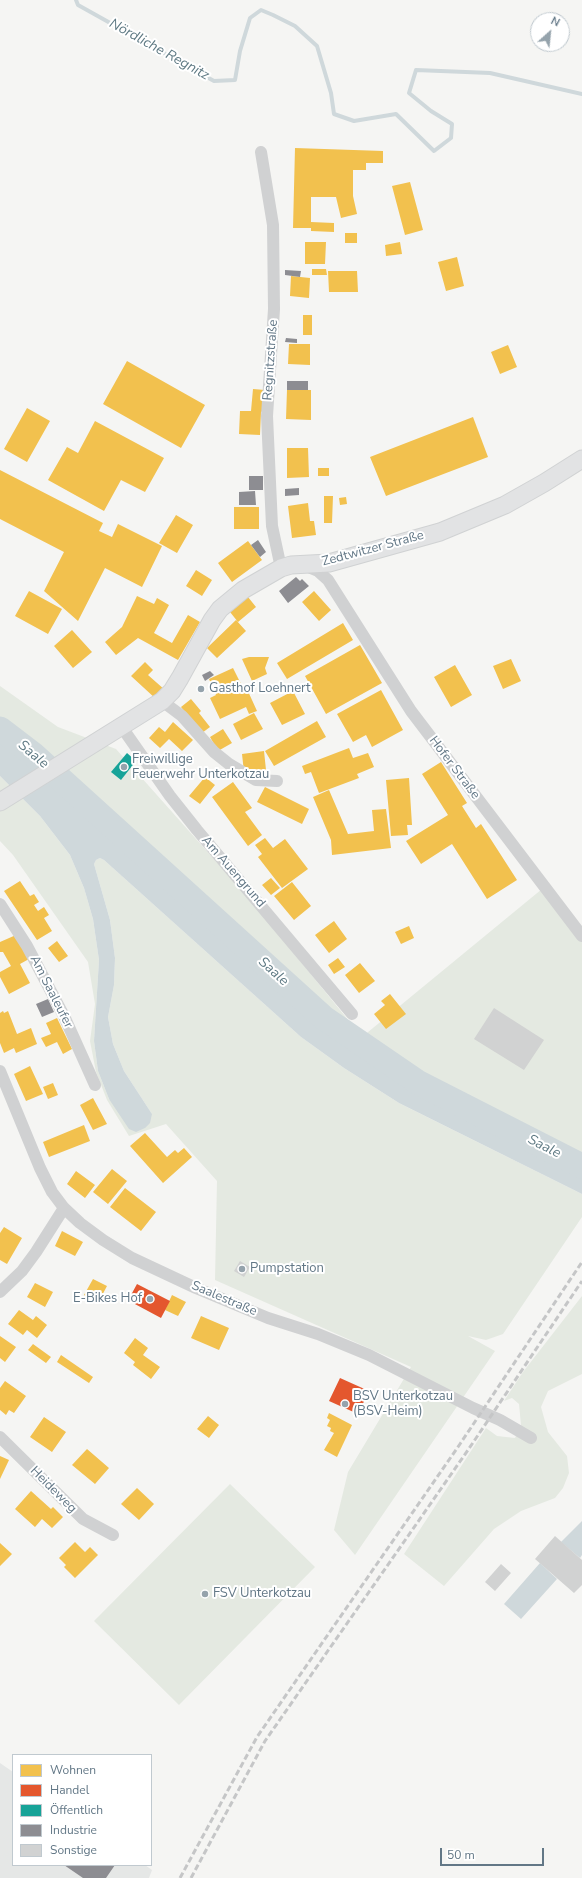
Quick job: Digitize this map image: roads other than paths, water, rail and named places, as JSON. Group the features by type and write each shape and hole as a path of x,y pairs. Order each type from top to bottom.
{"street":[{"name":"Regnitzstraße","path":"261,152 273,225 274,309 267,416 272,526 282,568"},
{"name":"Zedtwitzer Straße","path":"0,802 162,701 172,691 212,620 220,609 242,590 282,568 299,564 329,563 440,532 504,505 544,483 582,458"},
{"name":"Hofer Straße","path":"336,593 333,580 334,572 342,560"},
{"name":"Hofer Straße","path":"299,564 318,571 328,580 411,710 582,936"},
{"path":"162,701 182,716 214,752 229,764 256,780 277,782"},
{"name":"Am Auengrund","path":"121,726 170,796 197,830 352,1014"},
{"name":"Am Saaleufer","path":"0,904 27,946 64,1016 95,1085"},
{"name":"Saalestraße","path":"0,1071 40,1168 52,1192 64,1208 97,1236 132,1258 196,1288 268,1318 318,1334 369,1355 473,1408 500,1420 531,1438"},
{"path":"0,1292 22,1271 33,1257 64,1208"},
{"name":"Heideweg","path":"0,1437 83,1519 112,1535"}],"water":[{"path":"0,722 308,1009 352,1044 413,1082 582,1162 582,1194 399,1103 344,1068 301,1037 100,858 96,860 94,864 110,920 115,958 114,985 108,1017 113,1044 124,1071 152,1114 150,1123 145,1128 136,1132 129,1129 109,1099 98,1071 94,1041 99,960 93,919 84,888 70,855 40,816 0,776"},
{"path":"582,1521 582,1555 580,1558 561,1542"},
{"path":"540,1563 557,1579 521,1619 504,1604"}],"waterway":[{"name":"Nördliche Regnitz","path":"76,0 78,5 214,81 235,80 240,51 250,18 261,10 273,15 295,26 317,46 331,93 334,114 354,121 396,114 434,151 451,138 452,124 431,111 409,93 416,70 490,73 582,94"},
{"name":"Saale","path":"0,729 34,755 324,1018 419,1083 582,1166"}],"railway":[{"path":"180,1878 257,1737 460,1444 582,1262"},
{"path":"191,1878 265,1741 468,1450 582,1281"}],"place":[{"name":"Gasthof Loehnert","path":"201,689"},
{"name":"Freiwillige Feuerwehr Unterkotzau","path":"124,767"},
{"name":"Pumpstation","path":"242,1269"},
{"name":"E-Bikes Hof","path":"150,1299"},
{"name":"BSV Unterkotzau (BSV-Heim)","path":"345,1404"},
{"name":"FSV Unterkotzau","path":"205,1594"}]}
